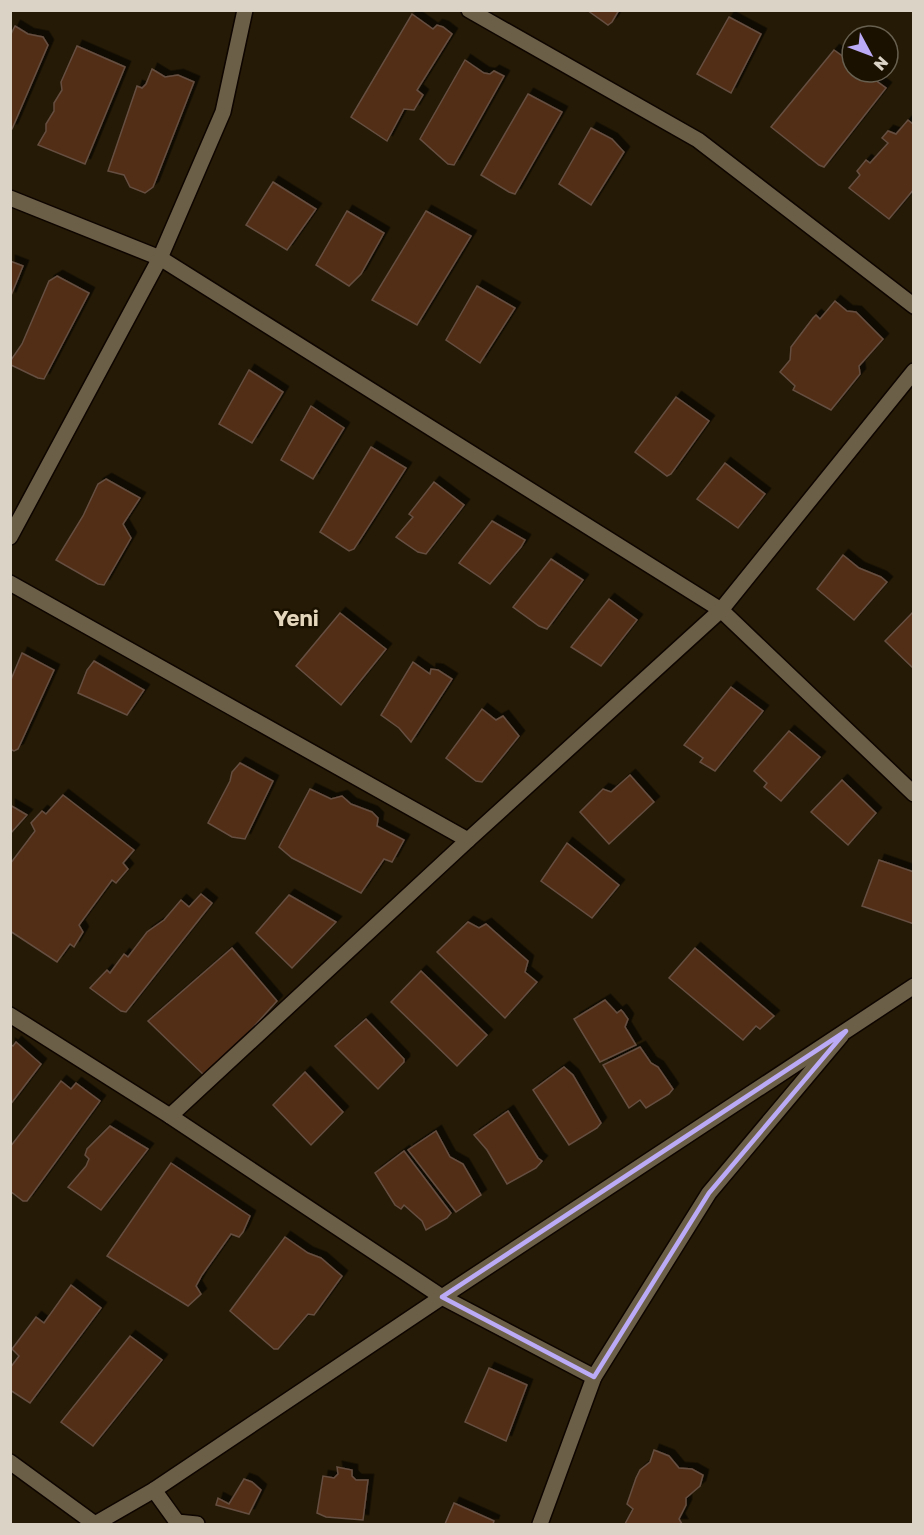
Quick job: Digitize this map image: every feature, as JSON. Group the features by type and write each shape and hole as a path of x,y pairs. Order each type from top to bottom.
{"street":[{"path":"10,537 160,258 223,112 245,10"},
{"path":"469,10 698,140 914,306"},
{"path":"10,198 160,258 721,610 914,794"},
{"path":"170,1116 721,610 914,370"},
{"path":"10,584 468,840"},
{"path":"10,1462 95,1524 154,1491 442,1297 914,986"},
{"path":"10,1015 170,1116 442,1297 594,1377"},
{"path":"540,1524 594,1377 709,1193 846,1031"},
{"path":"154,1491 177,1523 197,1524"}],"highlighted area":[{"path":"846,1031 709,1193 594,1377 442,1297"}],"building":[{"path":"587,10 619,10 608,25"},
{"path":"412,14 433,29 437,25 452,34 417,90 423,95 414,110 404,109 387,141 351,117"},
{"path":"729,17 761,34 731,93 697,74"},
{"path":"15,26 28,34 43,37 48,45 12,129 10,129 10,36"},
{"path":"77,46 125,67 85,164 38,145 54,111 54,103 62,90 61,82"},
{"path":"834,50 840,54 840,84 880,84 886,88 824,167 771,127"},
{"path":"465,60 484,73 490,74 494,71 504,76 454,165 448,164 420,139"},
{"path":"152,69 165,77 178,75 194,82 153,187 145,193 130,187 124,175 108,171 137,86 142,88 146,84"},
{"path":"528,94 562,112 515,194 481,175"},
{"path":"908,120 914,125 914,189 889,219 849,188 860,175 857,171 866,160 870,163 888,143 882,138 888,131 896,134"},
{"path":"591,128 612,139 624,152 591,205 559,184"},
{"path":"273,182 316,209 287,250 246,225"},
{"path":"347,211 384,233 361,274 349,286 316,265"},
{"path":"426,211 471,236 417,325 372,300"},
{"path":"10,261 23,266 10,298"},
{"path":"57,276 89,293 44,379 11,365 11,360 22,344 49,281"},
{"path":"477,286 515,308 480,363 446,340"},
{"path":"835,301 847,311 856,312 883,339 859,366 860,374 831,410 793,390 795,386 780,372 790,360 791,347 813,318 816,315 820,319"},
{"path":"249,370 283,392 252,443 219,424"},
{"path":"676,397 709,421 671,474 667,476 635,452"},
{"path":"311,406 344,428 313,479 281,460"},
{"path":"371,447 406,468 354,549 349,551 320,532"},
{"path":"725,463 765,494 738,528 697,499"},
{"path":"106,479 140,498 123,524 131,538 104,585 98,584 56,560 83,516 98,484"},
{"path":"434,482 464,505 426,554 418,552 396,537 413,517 409,514"},
{"path":"492,521 525,540 490,584 459,563"},
{"path":"843,555 859,568 887,582 854,620 817,589"},
{"path":"551,559 583,580 547,629 539,626 513,607"},
{"path":"609,599 637,620 601,666 571,647"},
{"path":"914,611 914,669 885,641"},
{"path":"340,613 386,649 341,705 296,666"},
{"path":"22,653 54,670 18,749 14,751 10,749 10,682"},
{"path":"94,661 144,690 127,715 78,693 87,670"},
{"path":"413,662 430,674 431,669 438,670 452,679 411,742 399,728 381,715"},
{"path":"731,687 763,711 715,771 700,762 703,758 684,745"},
{"path":"482,709 496,720 503,716 519,736 482,782 476,781 446,758"},
{"path":"789,731 820,757 781,801 764,787 767,783 754,771"},
{"path":"240,763 273,781 245,839 232,837 208,823 230,781 232,772"},
{"path":"630,775 654,802 609,844 580,812 603,789 611,792"},
{"path":"842,780 876,813 848,845 811,812"},
{"path":"310,789 331,799 342,796 351,804 372,812 378,818 377,826 404,840 392,862 384,859 361,893 292,858 279,847"},
{"path":"63,795 134,850 123,863 128,869 116,883 112,880 79,925 83,932 74,947 70,944 57,962 10,931 10,864 35,831 31,823 42,811 46,814"},
{"path":"10,805 27,815 10,834"},
{"path":"567,843 619,885 592,918 541,881"},
{"path":"879,860 914,872 914,924 862,906"},
{"path":"201,894 212,903 126,1012 121,1011 90,988 107,970 110,973 124,954 128,957 147,932 164,920 181,900 189,907"},
{"path":"289,895 336,922 292,968 256,933"},
{"path":"468,922 479,928 486,924 528,961 525,972 537,982 505,1018 437,952"},
{"path":"232,948 277,1001 207,1078 148,1021"},
{"path":"695,948 774,1016 760,1029 756,1026 743,1040 669,978"},
{"path":"421,971 487,1035 457,1066 391,1002"},
{"path":"605,1000 617,1013 621,1010 628,1019 625,1027 636,1045 600,1062 574,1019"},
{"path":"366,1019 404,1059 404,1062 378,1089 335,1046"},
{"path":"16,1042 41,1064 10,1105 10,1044 13,1046"},
{"path":"640,1047 673,1089 646,1108 640,1100 629,1108 603,1065"},
{"path":"564,1067 573,1075 601,1123 597,1128 569,1145 533,1090"},
{"path":"305,1072 343,1112 311,1145 273,1105"},
{"path":"61,1081 71,1089 76,1083 100,1101 27,1201 23,1201 10,1191 10,1147"},
{"path":"508,1111 542,1161 536,1168 507,1184 487,1150 474,1135"},
{"path":"110,1126 148,1149 101,1210 68,1187 86,1166 89,1159 85,1155 87,1149"},
{"path":"436,1131 450,1157 463,1164 481,1195 456,1212 408,1150"},
{"path":"404,1151 451,1213 447,1218 426,1230 422,1221 404,1205 401,1209 395,1205 375,1173"},
{"path":"171,1163 250,1216 239,1237 231,1234 202,1275 196,1286 201,1294 188,1306 107,1256"},
{"path":"285,1237 308,1253 321,1258 342,1276 314,1315 308,1314 278,1349 274,1349 230,1311"},
{"path":"71,1285 101,1308 30,1403 10,1390 10,1368 19,1356 12,1349 36,1317 44,1323"},
{"path":"130,1336 162,1360 93,1446 61,1422"},
{"path":"489,1368 527,1385 506,1441 465,1422"},
{"path":"654,1450 669,1456 679,1468 692,1469 703,1475 700,1486 686,1498 686,1505 679,1519 682,1524 625,1524 633,1509 627,1504 636,1478 640,1470 650,1462"},
{"path":"337,1467 352,1470 352,1476 356,1480 368,1480 363,1520 326,1517 317,1513 323,1476 334,1478 338,1474"},
{"path":"244,1479 252,1482 261,1490 249,1514 216,1505 218,1498 229,1504"},
{"path":"454,1503 494,1521 493,1524 445,1524"}],"district":[{"name":"Yeni","path":"296,617"}]}
